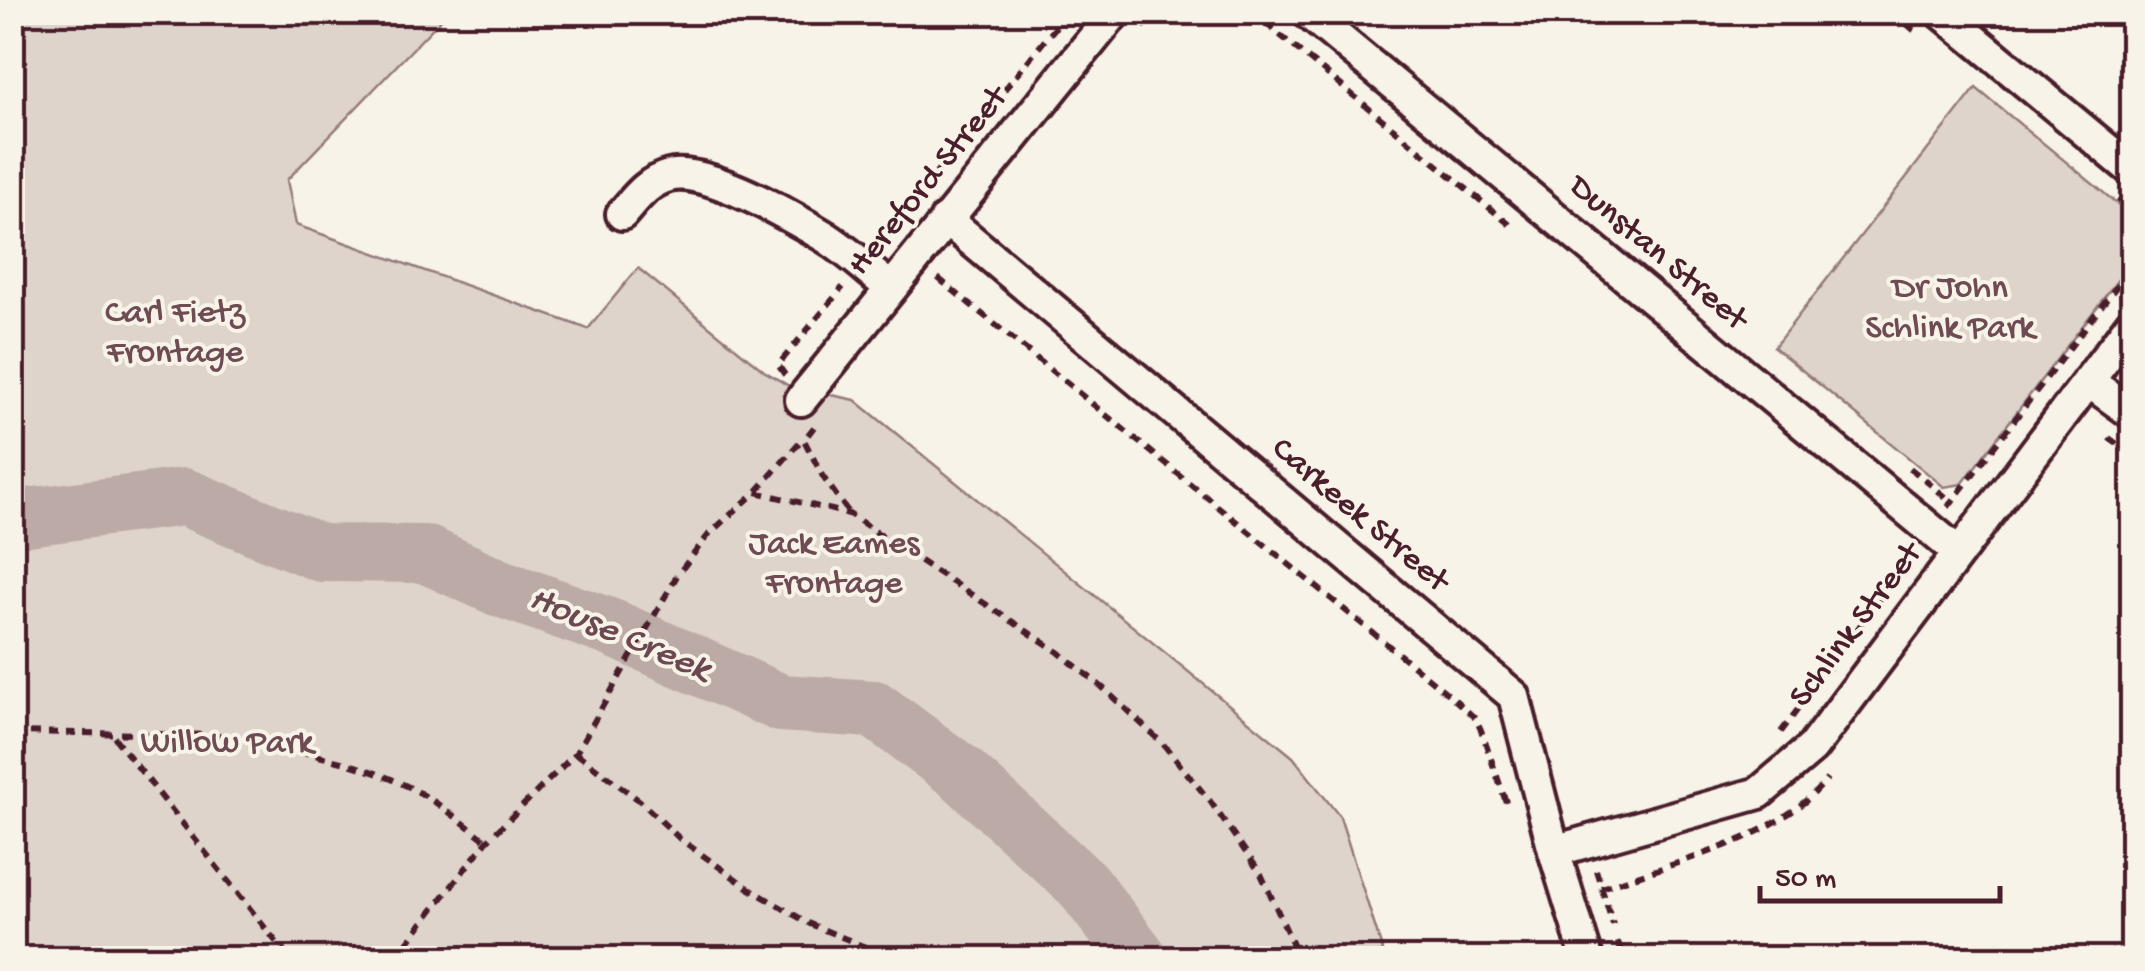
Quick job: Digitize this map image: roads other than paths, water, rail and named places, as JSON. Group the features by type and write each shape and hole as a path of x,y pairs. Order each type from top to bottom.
{"street":[{"name":"Hereford Street","path":"801,400 1115,12"},
{"name":"Dunstan Street","path":"1307,12 1959,552"},
{"path":"1940,12 2132,170"},
{"path":"622,214 648,185 665,177 679,174 706,178 826,237 891,288"},
{"name":"Carkeek Street","path":"946,219 1514,696 1554,851 1587,958"},
{"name":"Schlink Street","path":"1554,851 1759,793 1812,748 2132,324"},
{"path":"2088,381 2132,413"}],"waterway":[{"name":"House Creek","path":"12,519 184,497 321,553 425,554 500,588 612,628 781,703 874,709 961,773 1082,884 1139,958"}],"park label":[{"name":"Dr John Schlink Park","path":"1950,309"},
{"name":"Carl Fietz Frontage","path":"175,334"},
{"name":"Jack Eames Frontage","path":"834,565"},
{"name":"Willow Park","path":"227,744"}]}
